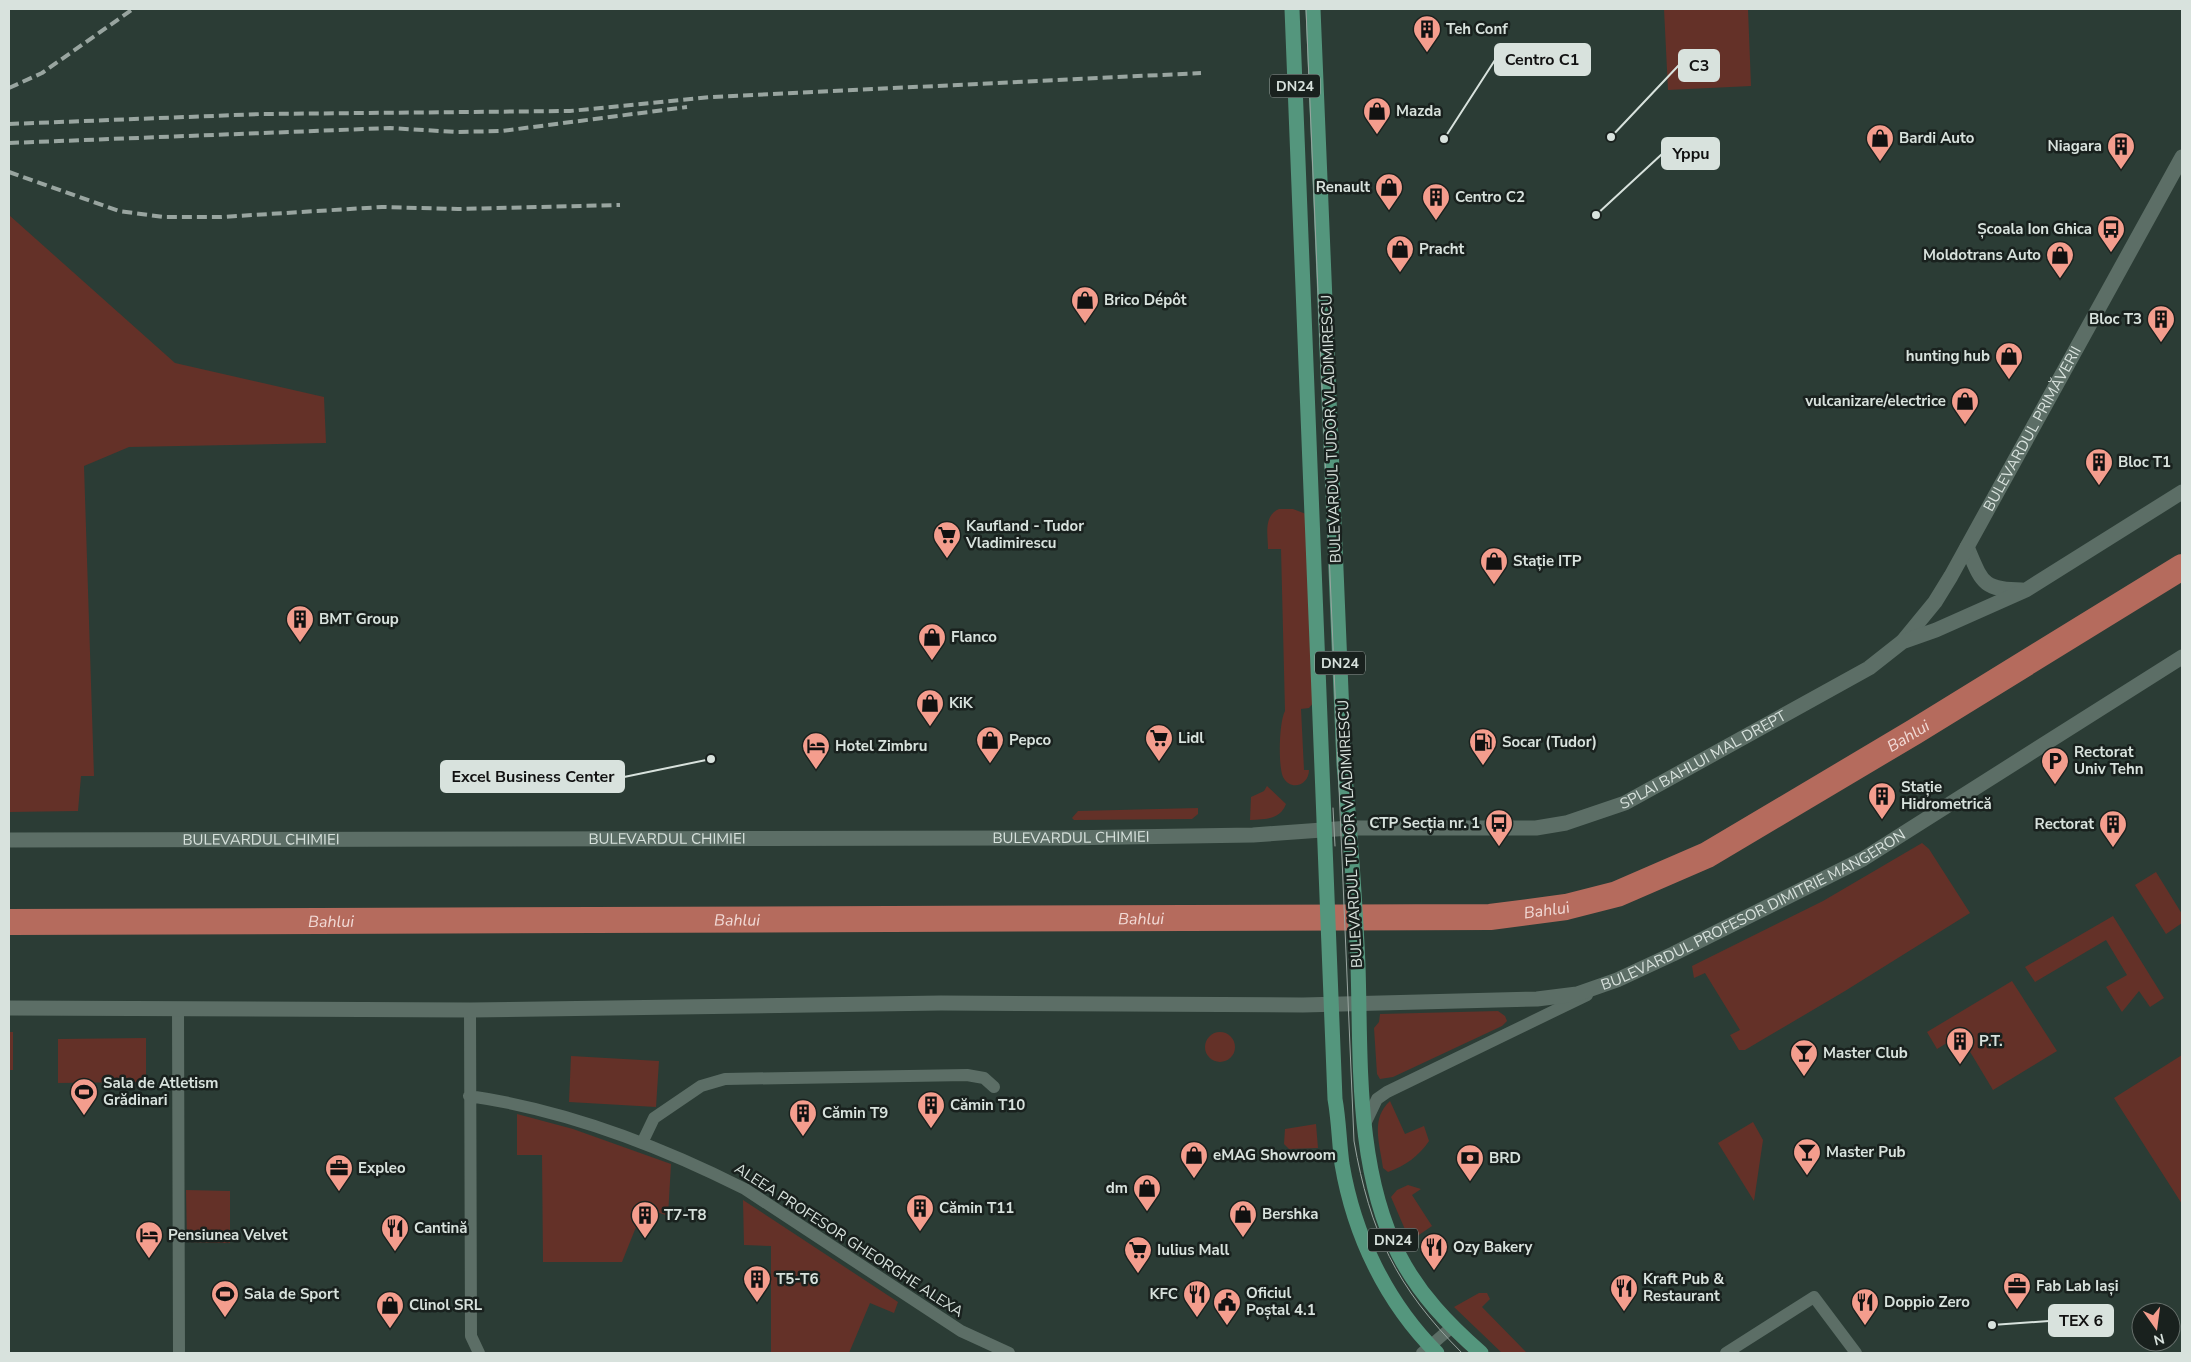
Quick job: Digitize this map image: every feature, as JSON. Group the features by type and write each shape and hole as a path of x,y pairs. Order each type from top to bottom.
{"main road":[{"name":"BULEVARDUL TUDOR VLADIMIRESCU","path":"1292,9 1335,1099 1342,1163 1355,1218 1374,1266 1429,1351"},
{"name":"BULEVARDUL TUDOR VLADIMIRESCU","path":"1314,9 1344,764 1354,866 1364,1124 1374,1187 1399,1254 1435,1310 1481,1353"},
{"name":"BULEVARDUL PRIMĂVERII","path":"1902,642 1935,602 2182,157"},
{"name":"SPLAI BAHLUI MAL DREPT","path":"1324,830 1350,828 1536,828 1566,823 1624,803 1860,672 1902,642 1981,611 2026,590 2182,492"},
{"path":"1967,546 1977,569 1986,583 1998,590 2026,590"},
{"name":"BULEVARDUL PROFESOR DIMITRIE MANGERON","path":"470,1010 941,1003 1303,1005 1538,999 1576,994 1617,980 1864,858 2182,657"},
{"name":"BULEVARDUL CHIMIEI","path":"9,840 1050,838 1253,835 1324,830"},
{"path":"9,1008 470,1010"}],"street":[{"path":"1364,1124 1377,1099 1387,1092 1617,980"},
{"path":"178,1008 179,1353"},
{"path":"470,1010 471,1336 479,1353"},
{"path":"642,1143 654,1118 701,1086 724,1079 967,1075 984,1078 994,1087"},
{"name":"ALEEA PROFESOR GHEORGHE ALEXA","path":"470,1096 520,1103 642,1143 714,1173 745,1189 961,1331 1009,1353"},
{"path":"1726,1353 1814,1297 1856,1353"},
{"path":"1429,1351 1452,1327"}],"shaded area":[{"path":"1664,9 1748,9 1751,86 1668,90"},
{"path":"9,215 175,363 324,397 326,443 129,447 84,466 94,776 81,776 78,811 9,812"},
{"path":"1279,509 1293,509 1306,514 1314,702 1309,708 1301,709 1304,770 1309,770 1306,780 1299,785 1286,782 1280,764 1280,734 1285,711 1281,549 1268,549 1267,532 1268,521 1274,512"},
{"path":"1267,786 1286,804 1276,816 1250,820 1251,797 1264,791"},
{"path":"1198,808 1198,814 1192,819 1074,820 1072,818 1078,811"},
{"path":"1922,843 1929,849 1970,913 1845,991 1745,1050 1739,1050 1730,1035 1740,1030 1705,973 1694,978 1692,966 1823,901"},
{"path":"2156,872 2182,914 2182,923 2166,934 2135,885"},
{"path":"2113,916 2164,998 2150,1007 2139,991 2122,1012 2106,987 2127,975 2106,940 2035,982 2025,967"},
{"path":"2012,981 2057,1051 1993,1090 1960,1035 1937,1049 1927,1032"},
{"path":"1498,1011 1505,1016 1507,1021 1502,1026 1393,1077 1380,1079 1377,1074 1374,1028 1379,1022 1380,1014"},
{"path":"9,1032 13,1032 13,1070 9,1070"},
{"path":"1220,1032 1231,1036 1235,1047 1231,1058 1220,1062 1209,1058 1205,1047 1209,1036"},
{"path":"146,1038 146,1082 58,1083 58,1039"},
{"path":"2182,1055 2182,1204 2114,1098"},
{"path":"571,1056 659,1061 656,1107 569,1102"},
{"path":"1390,1101 1405,1134 1424,1126 1429,1141 1411,1160 1388,1172 1383,1168 1378,1124 1384,1108"},
{"path":"517,1114 573,1129 671,1164 668,1216 644,1207 622,1262 543,1262 542,1155 517,1155"},
{"path":"1753,1122 1763,1140 1754,1201 1718,1143"},
{"path":"1316,1124 1318,1148 1289,1149 1284,1144 1285,1129"},
{"path":"1408,1185 1421,1189 1412,1195 1432,1226 1410,1241 1391,1197 1397,1190"},
{"path":"186,1190 230,1191 230,1243 187,1242"},
{"path":"743,1200 898,1302 894,1313 870,1303 849,1353 771,1353 771,1246 744,1245"},
{"path":"1479,1293 1487,1293 1490,1299 1482,1307 1527,1353 1502,1353 1454,1307"}],"waterway":[{"name":"Bahlui","path":"9,922 1490,917 1566,907 1617,894 1707,855 1914,732 2182,567"}],"tram line":[{"path":"1306,9 1354,1141 1368,1203 1389,1256 1403,1281 1420,1305 1439,1329 1462,1353"},
{"path":"1333,808 1335,846"}],"railway":[{"path":"9,88 42,73 133,9"},
{"path":"9,124 262,114 570,111 711,97 1201,73"},
{"path":"9,143 390,128 456,132 502,131 687,107"},
{"path":"9,172 119,211 163,217 221,217 382,207 458,209 620,205"}],"place":[{"name":"Teh Conf","path":"1427,53"},
{"name":"Mazda","path":"1377,135"},
{"name":"C3","path":"1611,137"},
{"name":"Centro C1","path":"1444,139"},
{"name":"Bardi Auto","path":"1880,162"},
{"name":"Niagara","path":"2121,170"},
{"name":"Renault","path":"1389,211"},
{"name":"Yppu","path":"1596,215"},
{"name":"Centro C2","path":"1436,221"},
{"name":"Școala Ion Ghica","path":"2111,253"},
{"name":"Pracht","path":"1400,273"},
{"name":"Moldotrans Auto","path":"2060,279"},
{"name":"Brico Dépôt","path":"1085,324"},
{"name":"Bloc T3","path":"2161,343"},
{"name":"hunting hub","path":"2009,380"},
{"name":"vulcanizare/electrice","path":"1965,425"},
{"name":"Bloc T1","path":"2099,486"},
{"name":"Kaufland - Tudor Vladimirescu","path":"947,559"},
{"name":"Stație ITP","path":"1494,585"},
{"name":"BMT Group","path":"300,643"},
{"name":"Flanco","path":"932,661"},
{"name":"KiK","path":"930,727"},
{"name":"Excel Business Center","path":"711,759"},
{"name":"Lidl","path":"1159,762"},
{"name":"Pepco","path":"990,764"},
{"name":"Socar (Tudor)","path":"1483,766"},
{"name":"Hotel Zimbru","path":"816,770"},
{"name":"Rectorat Univ Tehn","path":"2055,785"},
{"name":"Stație Hidrometrică","path":"1882,820"},
{"name":"CTP Secția nr. 1","path":"1499,847"},
{"name":"Rectorat","path":"2113,848"},
{"name":"P.T.","path":"1960,1065"},
{"name":"Master Club","path":"1804,1077"},
{"name":"Sala de Atletism Grădinari","path":"84,1116"},
{"name":"Cămin T10","path":"931,1129"},
{"name":"Cămin T9","path":"803,1137"},
{"name":"Master Pub","path":"1807,1176"},
{"name":"eMAG Showroom","path":"1194,1179"},
{"name":"BRD","path":"1470,1182"},
{"name":"Expleo","path":"339,1192"},
{"name":"dm","path":"1147,1212"},
{"name":"Cămin T11","path":"920,1232"},
{"name":"Bershka","path":"1243,1238"},
{"name":"T7-T8","path":"645,1239"},
{"name":"Cantină","path":"395,1252"},
{"name":"Pensiunea Velvet","path":"149,1259"},
{"name":"Ozy Bakery","path":"1434,1271"},
{"name":"Iulius Mall","path":"1138,1274"},
{"name":"T5-T6","path":"757,1303"},
{"name":"Fab Lab Iași","path":"2017,1310"},
{"name":"Kraft Pub & Restaurant","path":"1624,1312"},
{"name":"Sala de Sport","path":"225,1318"},
{"name":"KFC","path":"1197,1318"},
{"name":"TEX 6","path":"1992,1325"},
{"name":"Oficiul Poștal 4.1","path":"1227,1326"},
{"name":"Doppio Zero","path":"1865,1326"},
{"name":"Clinol SRL","path":"390,1329"}]}
